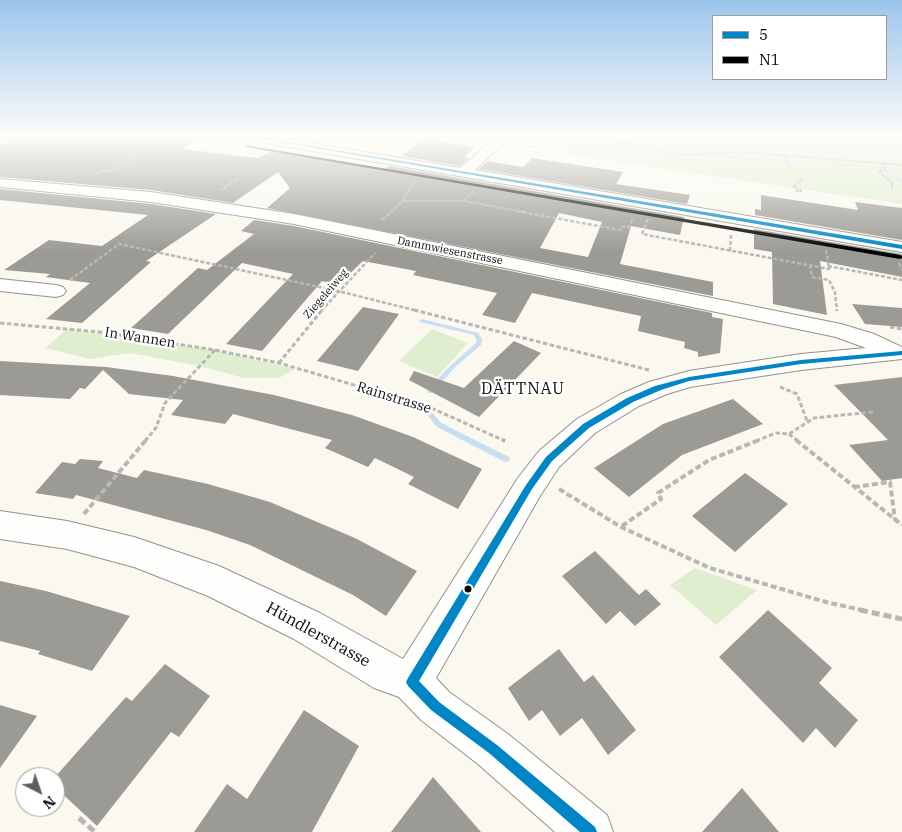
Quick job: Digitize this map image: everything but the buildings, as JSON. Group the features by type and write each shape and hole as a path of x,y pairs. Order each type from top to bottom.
{"street":[{"path":"482,175 902,247"},
{"name":"Dammwiesenstrasse","path":"0,183 70,189 236,209 367,233 841,330 897,353"},
{"path":"0,285 56,291"},
{"path":"412,682 519,502 549,459 572,438 609,412 645,394 674,383 734,372 897,353"},
{"name":"Hündlerstrasse","path":"0,525 67,535 134,552 219,583 307,626 388,674 412,682 435,706 493,750 590,832"}],"path":[{"path":"70,189 95,175"},
{"path":"882,175 892,182 892,189"},
{"path":"367,233 403,201 417,177"},
{"path":"796,191 802,191 793,187 803,179"},
{"path":"464,201 477,188"},
{"path":"403,201 464,201 620,230 621,227 629,227 633,218 641,220"},
{"path":"648,217 642,234 829,269 824,234"},
{"name":"Ziegeleiweg","path":"279,364 338,291 389,239"},
{"path":"56,291 119,244 338,291 644,367 674,383"},
{"path":"771,251 772,258"},
{"path":"788,254 788,261"},
{"path":"806,258 806,265"},
{"path":"810,265 812,276 829,280 835,292 836,310"},
{"path":"828,266 844,267 902,280"},
{"name":"In Wannen","path":"0,323 100,332 215,350 279,364"},
{"path":"67,535 156,428 166,403 215,350"},
{"name":"Rainstrasse","path":"279,364 429,407 505,441"},
{"path":"773,385 797,394 807,421"},
{"path":"789,434 814,418 873,412"},
{"path":"621,527 661,499 658,493 709,460 776,433 789,434 902,525"},
{"path":"854,487 890,482 895,521"},
{"path":"552,483 566,494 621,527 710,568 826,602 902,619"},
{"path":"78,818 94,832"}],"green space":[{"path":"705,175 902,175 902,204"},
{"path":"67,329 215,350 295,369 279,378 244,378 200,366 130,353 90,359 45,348"},
{"path":"432,329 468,343 437,377 399,361"},
{"path":"695,568 757,590 716,625 670,585"}],"waterway":[{"path":"890,175 902,182"},
{"path":"422,321 476,334 479,339 479,344 453,366 430,391"},
{"path":"429,413 439,425 506,459"}],"transit line":[{"name":"N1","path":"416,175 900,257"},
{"name":"5","path":"477,175 902,247"},
{"name":"5","path":"412,682 529,487 549,459 586,426 630,400 658,388 689,379 801,362 902,353"},
{"name":"5","path":"412,682 435,706 493,749 590,832"}],"district":[{"name":"DÄTTNAU","path":"523,389"}]}
